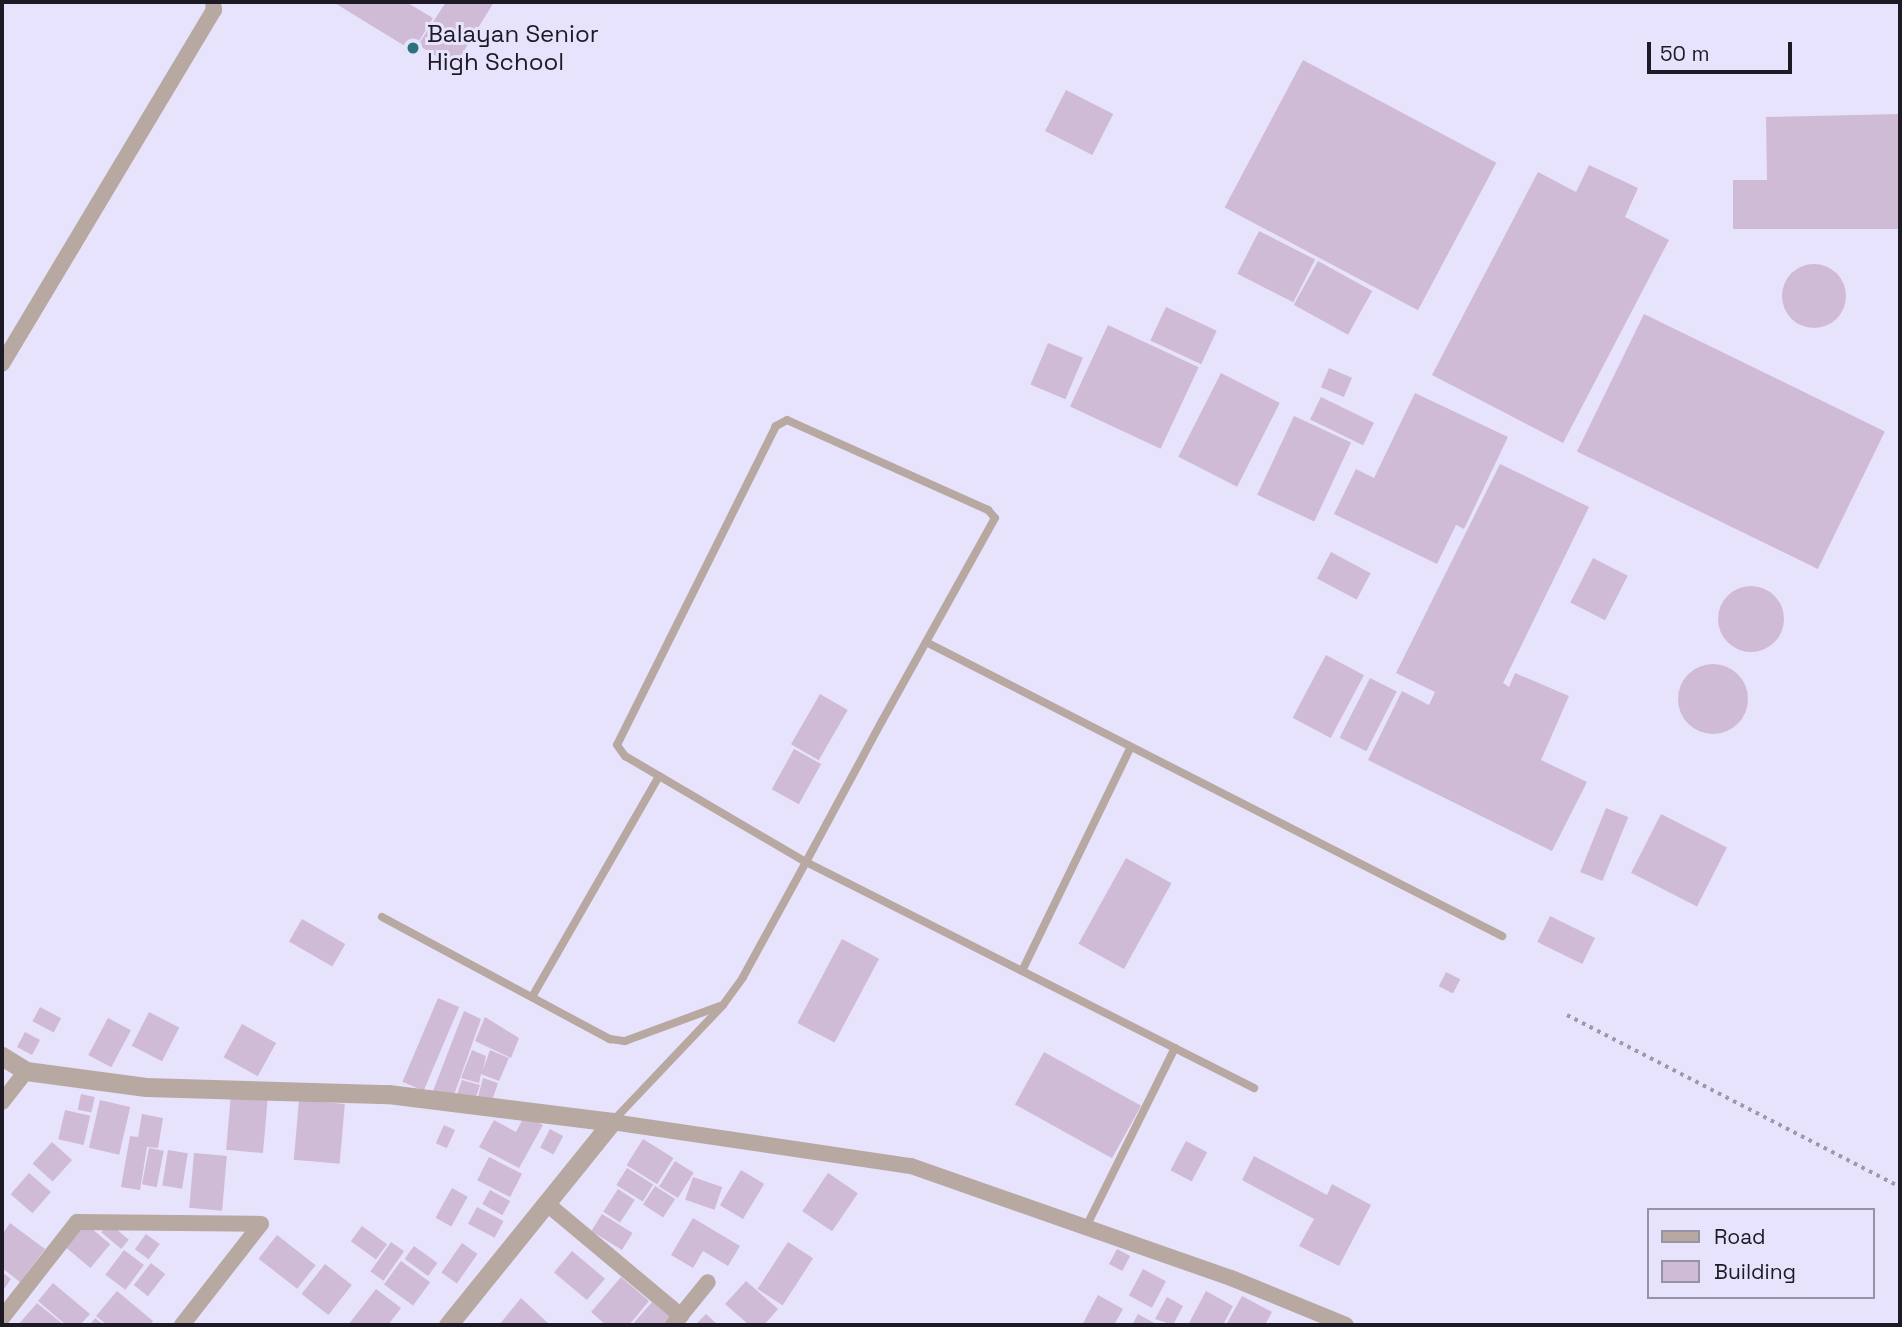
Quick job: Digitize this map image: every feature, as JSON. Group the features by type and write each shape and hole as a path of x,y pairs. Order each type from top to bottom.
{"street":[{"path":"2,364 214,10 213,2"},
{"path":"2,1056 26,1071 146,1087 388,1094 612,1122 911,1166 1085,1230 1231,1278 1346,1325"},
{"path":"2,1101 26,1071"},
{"path":"448,1325 612,1122"},
{"path":"546,1203 677,1320 708,1282"},
{"path":"2,1318 77,1222 261,1224 183,1325"}],"lane":[{"path":"612,1122 723,1006 806,862 995,518 988,510 787,419 776,426 617,746 625,756 806,862 1254,1088"},
{"path":"926,642 1502,936"},
{"path":"1022,971 1131,747"},
{"path":"532,997 659,776"},
{"path":"382,916 610,1038 625,1041 723,1006"},
{"path":"1085,1230 1175,1048"}],"path":[{"path":"1567,1015 1900,1187"}],"building":[{"path":"333,2 406,2 433,18 413,51"},
{"path":"446,2 494,2 454,67 418,45"},
{"path":"1303,60 1496,163 1418,310 1225,207"},
{"path":"1066,90 1113,114 1092,155 1045,131"},
{"path":"1900,114 1900,229 1733,229 1733,180 1767,180 1766,117"},
{"path":"1589,165 1638,188 1625,217 1669,240 1563,443 1432,375 1538,172 1576,192"},
{"path":"1259,231 1315,260 1293,302 1237,274"},
{"path":"1318,261 1372,291 1348,335 1294,305"},
{"path":"1808,264 1820,264 1837,273 1844,284 1844,308 1837,319 1820,328 1808,328 1796,323 1787,314 1782,302 1782,290 1787,278 1796,269"},
{"path":"1166,307 1217,331 1201,364 1150,341"},
{"path":"1644,314 1885,431 1818,569 1577,452"},
{"path":"1108,325 1199,367 1161,449 1070,407"},
{"path":"1048,343 1083,358 1065,399 1030,384"},
{"path":"1329,368 1352,378 1344,397 1321,387"},
{"path":"1221,373 1280,403 1237,487 1178,457"},
{"path":"1415,393 1508,437 1464,529 1456,525 1437,564 1334,514 1356,469 1374,478"},
{"path":"1321,397 1374,423 1363,445 1310,419"},
{"path":"1294,416 1351,443 1314,521 1257,495"},
{"path":"1500,464 1589,507 1503,683 1509,687 1515,673 1569,696 1541,760 1587,782 1552,851 1368,760 1402,691 1429,705 1435,692 1396,673"},
{"path":"1331,552 1371,573 1357,600 1317,578"},
{"path":"1593,558 1628,576 1605,620 1570,603"},
{"path":"1744,586 1758,586 1770,591 1779,600 1784,619 1782,632 1775,643 1758,652 1744,652 1732,647 1723,638 1718,626 1718,612 1723,600 1732,591"},
{"path":"1326,655 1364,675 1331,738 1293,718"},
{"path":"1706,664 1720,664 1733,670 1742,679 1748,699 1746,712 1738,724 1720,734 1706,734 1693,728 1684,719 1678,706 1678,692 1684,679 1693,670"},
{"path":"1370,678 1397,692 1366,751 1340,738"},
{"path":"820,694 848,710 819,760 791,744"},
{"path":"794,749 821,764 799,804 772,789"},
{"path":"1606,808 1628,817 1602,881 1580,872"},
{"path":"1661,814 1727,848 1697,906 1631,873"},
{"path":"1126,858 1171,883 1124,969 1078,944"},
{"path":"1550,916 1595,938 1582,964 1537,942"},
{"path":"302,919 345,944 332,967 289,942"},
{"path":"842,939 879,959 834,1043 797,1023"},
{"path":"1446,972 1460,979 1453,994 1439,986"},
{"path":"438,998 459,1007 424,1091 402,1082"},
{"path":"40,1007 61,1018 54,1032 32,1021"},
{"path":"464,1011 481,1019 454,1095 433,1091"},
{"path":"149,1012 179,1027 162,1061 132,1046"},
{"path":"485,1017 519,1038 511,1058 475,1041"},
{"path":"108,1018 131,1030 111,1067 88,1055"},
{"path":"242,1024 276,1043 258,1076 224,1057"},
{"path":"25,1032 40,1040 32,1055 17,1047"},
{"path":"472,1050 486,1056 483,1070 490,1050 509,1058 499,1081 481,1074 479,1083 461,1078"},
{"path":"1044,1052 1141,1106 1112,1158 1015,1104"},
{"path":"483,1078 498,1083 493,1098 478,1097"},
{"path":"462,1080 480,1085 475,1100 456,1097"},
{"path":"81,1094 95,1097 91,1113 78,1110"},
{"path":"231,1094 268,1097 263,1153 226,1150"},
{"path":"100,1100 130,1107 119,1155 89,1148"},
{"path":"299,1100 345,1104 340,1164 294,1160"},
{"path":"65,1110 90,1116 84,1145 58,1139"},
{"path":"142,1114 163,1118 158,1148 147,1147 140,1190 121,1187 130,1136 138,1137"},
{"path":"525,1115 543,1125 519,1168 479,1147 494,1120 516,1132"},
{"path":"444,1125 455,1130 447,1148 436,1143"},
{"path":"550,1129 563,1136 553,1155 540,1148"},
{"path":"643,1139 674,1158 657,1184 627,1165"},
{"path":"1186,1141 1207,1152 1192,1181 1171,1170"},
{"path":"52,1142 72,1160 53,1182 33,1164"},
{"path":"149,1148 164,1151 157,1187 142,1184"},
{"path":"168,1150 188,1153 182,1189 162,1186"},
{"path":"194,1153 227,1156 222,1211 189,1208"},
{"path":"1254,1156 1327,1195 1332,1184 1371,1205 1339,1266 1299,1246 1314,1219 1242,1180"},
{"path":"489,1157 522,1174 510,1197 477,1180"},
{"path":"675,1161 694,1173 678,1198 659,1186"},
{"path":"627,1168 653,1184 643,1201 616,1185"},
{"path":"741,1170 764,1184 743,1219 720,1205"},
{"path":"29,1173 51,1192 33,1213 11,1194"},
{"path":"828,1173 858,1193 832,1231 802,1211"},
{"path":"693,1177 722,1187 714,1210 685,1200"},
{"path":"655,1186 675,1199 663,1218 643,1204"},
{"path":"452,1188 468,1197 451,1226 436,1218"},
{"path":"618,1189 635,1200 620,1223 603,1212"},
{"path":"490,1190 510,1201 502,1215 482,1204"},
{"path":"477,1207 503,1221 495,1238 468,1224"},
{"path":"602,1214 633,1233 622,1250 591,1231"},
{"path":"693,1218 740,1246 728,1266 703,1251 693,1268 671,1255"},
{"path":"10,1223 45,1249 20,1282 2,1268 2,1235"},
{"path":"85,1223 110,1244 90,1268 65,1247"},
{"path":"109,1223 129,1240 121,1249 101,1232"},
{"path":"362,1226 387,1244 376,1260 351,1241"},
{"path":"146,1234 160,1244 149,1259 135,1249"},
{"path":"277,1235 316,1265 297,1289 259,1259"},
{"path":"391,1242 404,1251 383,1281 370,1271"},
{"path":"788,1242 813,1258 783,1305 758,1289"},
{"path":"462,1243 478,1254 457,1283 441,1272"},
{"path":"414,1246 437,1263 428,1276 405,1259"},
{"path":"1117,1249 1130,1256 1122,1271 1109,1264"},
{"path":"124,1250 144,1265 125,1290 105,1275"},
{"path":"572,1251 605,1279 587,1300 554,1272"},
{"path":"401,1261 430,1282 413,1306 384,1284"},
{"path":"151,1263 165,1274 148,1296 134,1285"},
{"path":"325,1264 352,1285 328,1315 302,1294"},
{"path":"1143,1269 1166,1281 1152,1308 1129,1295"},
{"path":"2,1272 11,1279 2,1292"},
{"path":"621,1277 649,1301 629,1325 606,1325 591,1312"},
{"path":"746,1281 778,1309 764,1325 749,1325 725,1304"},
{"path":"53,1283 90,1314 80,1325 66,1325 38,1301"},
{"path":"376,1289 401,1308 388,1325 348,1325"},
{"path":"117,1291 153,1321 150,1325 107,1325 96,1316"},
{"path":"1206,1291 1233,1306 1223,1325 1188,1325"},
{"path":"1098,1295 1123,1309 1114,1325 1082,1325"},
{"path":"1242,1296 1272,1312 1265,1325 1226,1325"},
{"path":"1167,1297 1183,1306 1173,1325 1155,1319"},
{"path":"521,1298 550,1325 499,1325"},
{"path":"652,1302 671,1318 664,1325 632,1325"},
{"path":"37,1303 64,1325 18,1325"},
{"path":"706,1314 718,1325 695,1325"},
{"path":"1138,1314 1158,1325 1132,1325"},
{"path":"95,1318 104,1325 90,1325"}],"place":[{"name":"Balayan Senior High School","path":"413,48"}]}
